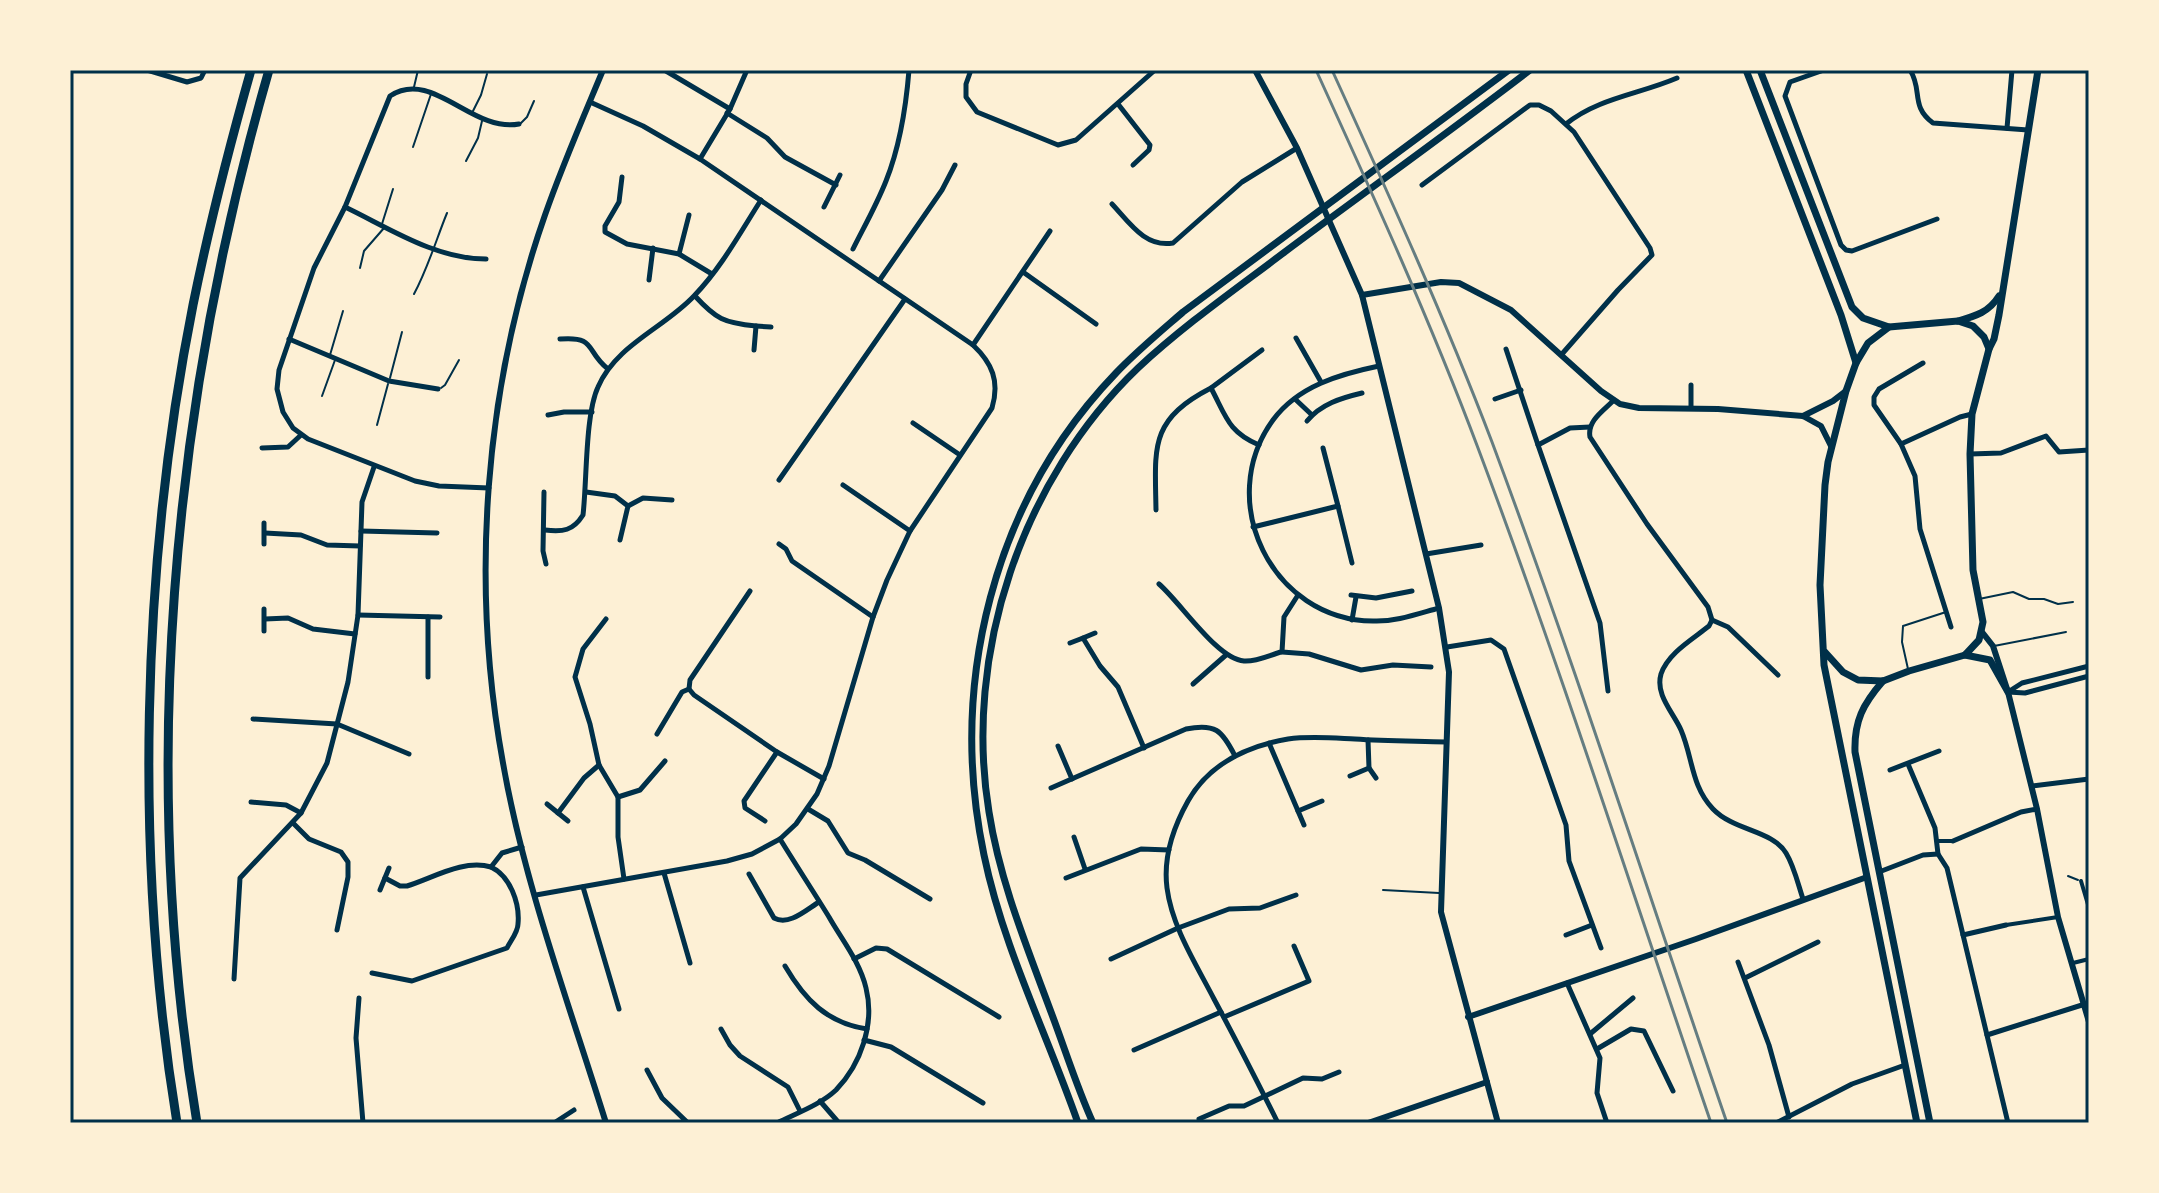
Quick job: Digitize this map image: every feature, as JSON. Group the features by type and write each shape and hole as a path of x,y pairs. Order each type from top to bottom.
{"highway":[{"path":"177,1123 157,954 151,832 151,684 160,537 193,306 222,175 251,70"},
{"path":"197,1123 176,953 170,826 170,688 179,539 193,415 213,303 236,193 269,70"}],"main road":[{"path":"1078,1123 1000,916 984,857 976,811 970,748 975,667 996,573 1008,538 1058,447 1115,373 1183,312 1509,70"},
{"path":"1093,1123 1012,908 998,861 988,810 982,732 984,708 995,630 1017,553 1061,463 1113,395 1173,336 1530,70"},
{"path":"1746,70 1841,315 1856,363"},
{"path":"1760,70 1852,307 1863,318 1889,327 1958,321 1992,307 2001,295"},
{"path":"1824,651 1843,672 1858,680 1883,681 1965,655 1975,646 1982,632 1972,556 1972,414 1994,339 2038,70"},
{"path":"1958,321 1977,329 1989,349"},
{"path":"1889,327 1868,343 1856,363 1831,446 1825,485 1820,585 1824,665 1917,1123"},
{"path":"1965,655 1990,660 2008,692"},
{"path":"1883,681 1862,707 1854,736 1855,752 1930,1123"}],"street":[{"path":"147,70 187,82 201,78 205,70"},
{"path":"603,70 544,217 521,298 502,383 489,488 485,601 502,763 522,847 606,1123"},
{"path":"700,159 729,111 747,70"},
{"path":"853,249 891,167 909,70"},
{"path":"971,70 966,90 969,104 977,112 1058,145 1076,140 1155,70"},
{"path":"1255,70 1297,148 1362,295 1439,608 1449,672 1440,893 1444,927 1498,1123"},
{"path":"1824,70 1790,82 1785,96 1841,245 1852,251 1937,219"},
{"path":"1910,70 1916,81 1919,108 1933,123 2028,130"},
{"path":"2007,128 2012,70"},
{"path":"666,71 767,138 785,157 836,185"},
{"path":"1566,124 1578,114 1598,105 1677,78"},
{"path":"489,488 427,484 374,467 301,435 283,412 277,389 279,370 314,268 345,207 386,101 400,90 414,87 432,93 482,120 510,126 519,124"},
{"path":"536,895 752,854 780,839 808,809 824,779 873,617 910,531 986,418 995,398 996,384 986,357 973,345 700,159 629,119 590,102"},
{"path":"1118,104 1150,145 1149,150 1133,165"},
{"path":"1422,185 1530,105 1539,105 1551,111 1566,124 1652,255 1562,354"},
{"path":"1112,204 1152,243 1173,243 1242,182 1297,148"},
{"path":"879,281 942,190 955,165"},
{"path":"824,207 840,175"},
{"path":"622,177 619,202 605,226 605,232 627,244 679,254 712,274"},
{"path":"545,530 573,528 583,515 592,412 598,387 608,369 630,346 695,296 761,200"},
{"path":"345,207 432,249 486,259"},
{"path":"679,254 689,215"},
{"path":"973,345 1050,231"},
{"path":"649,280 653,248"},
{"path":"1023,272 1096,324"},
{"path":"1362,295 1441,282 1459,283 1493,298 1525,321 1614,400 1639,408 1691,408 1803,416 1821,426 1831,446"},
{"path":"695,296 726,323 771,327"},
{"path":"779,480 905,299"},
{"path":"754,350 756,326"},
{"path":"1296,338 1321,382"},
{"path":"289,339 389,381 438,389"},
{"path":"560,339 586,341 597,360 608,369"},
{"path":"1506,349 1600,623 1608,691"},
{"path":"1156,510 1155,451 1161,432 1178,407 1211,388 1262,350"},
{"path":"1923,363 1879,389 1874,405 1901,444 1917,482 1920,529 1951,627"},
{"path":"1379,366 1321,382 1295,399 1273,420 1253,462 1248,495 1253,527 1264,557 1283,583 1323,611 1352,620 1396,620 1439,608"},
{"path":"1691,385 1691,408"},
{"path":"1211,388 1234,431 1259,445"},
{"path":"1495,399 1521,390"},
{"path":"1803,416 1846,391"},
{"path":"1307,421 1336,400 1362,393"},
{"path":"1295,399 1312,415"},
{"path":"1614,400 1590,427 1590,437 1647,524 1708,607 1712,620 1665,666 1660,685 1680,729 1694,780 1706,801 1727,821 1766,836 1781,846 1803,899"},
{"path":"548,415 592,412"},
{"path":"1901,444 1972,414"},
{"path":"913,423 960,455"},
{"path":"1538,445 1570,428 1590,427"},
{"path":"262,448 288,447 301,435"},
{"path":"1970,454 2001,453 2046,436 2059,452 2089,450"},
{"path":"270,438 271,448"},
{"path":"1323,448 1352,563"},
{"path":"234,979 240,878 301,813 327,763 348,682 358,615 364,493 374,467"},
{"path":"843,485 910,531"},
{"path":"544,492 543,551 546,564"},
{"path":"586,492 615,496 628,506"},
{"path":"620,540 628,506 643,498 672,500"},
{"path":"1253,527 1338,506"},
{"path":"264,523 264,544"},
{"path":"361,531 437,533"},
{"path":"265,533 301,535 327,545 360,546"},
{"path":"779,544 786,549 792,561 873,617"},
{"path":"1426,554 1481,545"},
{"path":"1159,584 1176,598 1226,655 1247,661 1282,652 1309,654 1361,670 1393,665 1431,667"},
{"path":"750,591 690,680 689,689 777,752 824,779"},
{"path":"1352,620 1354,596 1376,598 1412,591"},
{"path":"1282,652 1284,617 1298,595"},
{"path":"264,609 264,631"},
{"path":"358,615 440,617"},
{"path":"428,617 428,677"},
{"path":"265,619 288,618 313,629 355,634"},
{"path":"606,619 583,649 575,677 599,765 618,797 618,837 624,879"},
{"path":"1712,620 1728,627 1778,675"},
{"path":"1982,632 1993,646 2008,692 2032,786 2058,917 2089,1022"},
{"path":"1070,643 1095,633"},
{"path":"1083,638 1100,666 1118,687 1144,748"},
{"path":"1447,647 1491,640 1504,649 1566,825 1569,861 1601,948"},
{"path":"1193,684 1226,655"},
{"path":"2008,692 2022,683 2089,666"},
{"path":"2008,692 2025,693 2089,676"},
{"path":"657,734 682,692 689,689"},
{"path":"253,719 337,724 409,754"},
{"path":"1051,788 1186,729 1206,725 1217,730 1228,741 1235,756"},
{"path":"1278,1123 1178,928 1166,887 1169,850 1183,811 1197,786 1214,770 1235,756 1269,743 1301,738 1446,742"},
{"path":"1368,740 1369,768 1376,778"},
{"path":"1269,743 1304,825"},
{"path":"1058,746 1072,779"},
{"path":"1890,770 1939,751"},
{"path":"765,821 745,808 744,801 777,752"},
{"path":"618,797 640,790 665,761"},
{"path":"1908,764 1935,828 1938,854 1947,868 2008,1123"},
{"path":"558,813 584,778 599,765"},
{"path":"1350,776 1369,768"},
{"path":"2032,786 2089,779"},
{"path":"1298,811 1322,801"},
{"path":"251,802 286,805 301,813"},
{"path":"547,804 568,821"},
{"path":"808,809 828,821 848,853 930,899"},
{"path":"1937,841 1953,841 2011,816 2037,809"},
{"path":"293,823 309,839 336,849 346,858 348,877 337,930"},
{"path":"1074,837 1085,869"},
{"path":"777,1123 820,1101 846,1078 856,1062 867,1029 866,988 854,959 780,839"},
{"path":"491,867 502,853 522,847"},
{"path":"1066,878 1141,849 1169,850"},
{"path":"1879,872 1923,855 1938,854"},
{"path":"372,973 412,981 507,948 518,926 516,901 506,878 491,867 475,864 464,866 407,886 385,878"},
{"path":"380,890 389,868"},
{"path":"664,873 690,963"},
{"path":"749,874 774,918 779,921 788,921 819,902"},
{"path":"1468,1017 1867,877"},
{"path":"2081,881 2089,908"},
{"path":"583,887 619,1009"},
{"path":"1111,959 1178,928 1229,909 1260,908 1296,895"},
{"path":"1963,935 2058,917"},
{"path":"1566,935 1592,925"},
{"path":"1745,978 1818,942"},
{"path":"1134,1050 1309,981 1294,946"},
{"path":"854,959 876,948 887,949 999,1017"},
{"path":"2071,964 2089,959"},
{"path":"1738,962 1789,1117"},
{"path":"785,966 810,1003 844,1024 867,1029"},
{"path":"1567,983 1597,1049 1600,1064 1597,1093 1607,1123"},
{"path":"359,998 356,1038 363,1123"},
{"path":"1590,1034 1633,998"},
{"path":"1987,1035 2082,1005"},
{"path":"721,1029 740,1056 788,1087 800,1111"},
{"path":"1597,1049 1631,1029 1644,1031 1673,1091"},
{"path":"864,1040 891,1047 983,1103"},
{"path":"1776,1123 1852,1084 1905,1065"},
{"path":"647,1070 662,1098 688,1123"},
{"path":"1199,1119 1229,1106 1244,1106 1303,1078 1322,1079 1339,1072"},
{"path":"1368,1123 1487,1082"},
{"path":"820,1101 839,1123"},
{"path":"554,1123 574,1110"}],"lane":[{"path":"414,87 418,70"},
{"path":"471,114 487,74"},
{"path":"413,147 432,93"},
{"path":"519,124 527,117 534,101"},
{"path":"466,161 478,138 482,120"},
{"path":"360,268 364,251 384,226 393,189"},
{"path":"414,294 427,269 447,213"},
{"path":"322,396 343,311"},
{"path":"377,425 402,332"},
{"path":"438,389 445,385 459,360"},
{"path":"1978,599 2013,592 2029,599 2044,599 2058,604 2073,602"},
{"path":"1909,671 1902,642 1903,626 1946,612"},
{"path":"1993,646 2066,632"},
{"path":"2068,876 2081,881"},
{"path":"1383,890 1440,893"}],"railway":[{"path":"1316,70 1460,400 1568,700 1711,1123"},
{"path":"1332,70 1435,301 1492,442 1583,696 1727,1123"}]}
